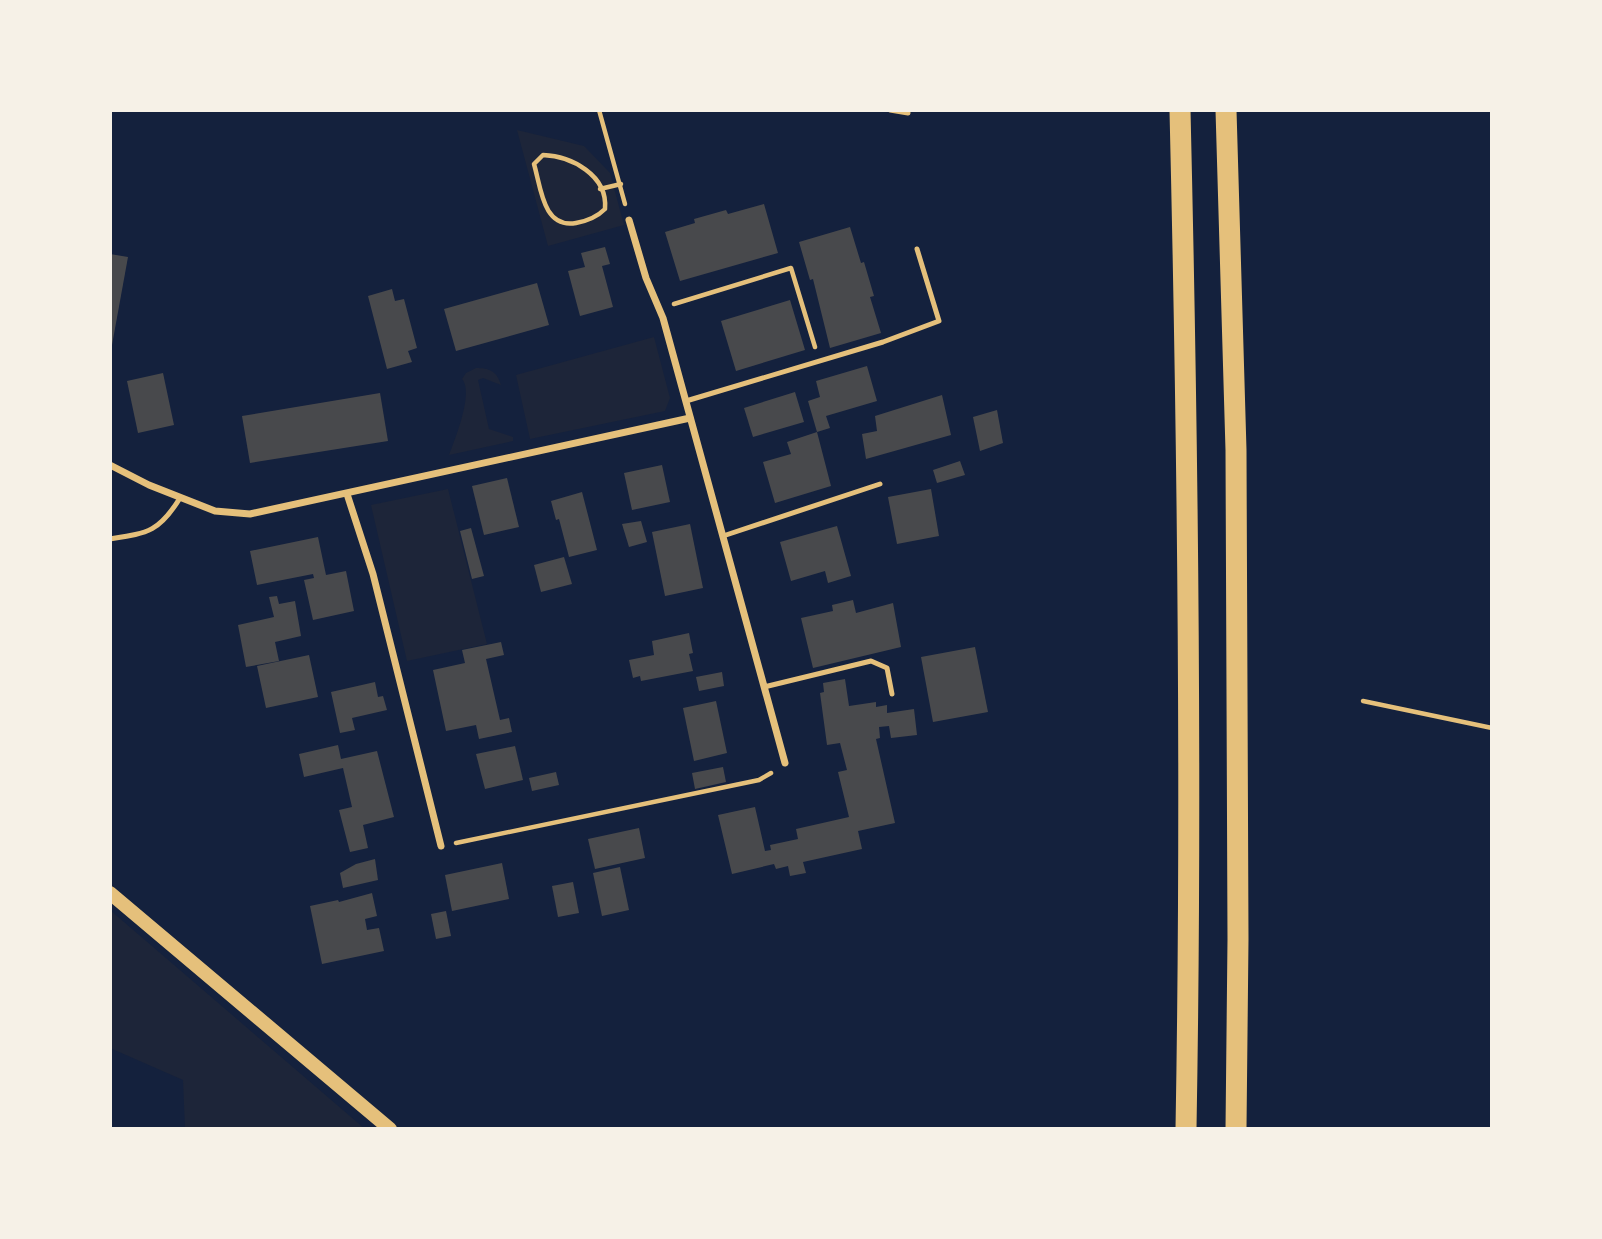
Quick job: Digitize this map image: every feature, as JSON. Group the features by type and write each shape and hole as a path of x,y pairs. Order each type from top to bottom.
{"highway":[{"path":"1180,110 1188,462 1189,950 1186,1129"},
{"path":"1226,110 1237,450 1236,1129"}],"main road":[{"path":"110,893 390,1129"}],"street":[{"path":"629,220 646,278 659,308 686,401 785,763"},
{"path":"110,465 180,498 215,511 250,514 690,418"},
{"path":"347,494 373,574 441,846"}],"lane":[{"path":"890,110 908,113"},
{"path":"686,401 883,342 939,321 917,249"},
{"path":"723,536 880,484"},
{"path":"110,539 140,535 158,526 180,498"},
{"path":"764,687 871,660 887,668 892,694"}],"path":[{"path":"599,110 629,220"},
{"path":"543,155 574,161 593,176 600,189 606,204 601,213 587,221 562,225 555,221 546,208 534,164 543,155"},
{"path":"600,189 621,184"},
{"path":"659,308 792,268 819,361"},
{"path":"1363,701 1492,728"},
{"path":"441,846 759,779 785,763"}],"shaded area":[{"path":"517,130 584,146 610,173 624,225 548,246"},
{"path":"654,337 670,398 665,411 530,439 516,375"},
{"path":"476,368 492,371 501,385 483,378 478,380 489,429 513,437 513,441 449,455 465,405 465,385 462,379 466,373"},
{"path":"448,489 487,644 407,661 371,505"},
{"path":"110,910 365,1129 185,1129 183,1080 110,1048"}],"building":[{"path":"764,204 778,253 680,281 665,232 695,223 694,219 726,210 728,214"},
{"path":"850,227 874,296 870,297 881,333 830,348 813,279 810,280 799,242"},
{"path":"605,247 610,264 602,266 613,307 580,316 568,271 585,267 581,253"},
{"path":"110,254 128,257 112,345 110,345"},
{"path":"537,283 549,325 456,351 444,309"},
{"path":"392,289 395,301 404,299 417,348 408,351 412,362 387,369 368,296"},
{"path":"790,300 805,350 736,371 721,321"},
{"path":"867,366 877,401 826,416 830,428 817,432 808,401 820,397 816,381"},
{"path":"163,373 174,425 138,433 127,381"},
{"path":"795,392 804,422 753,437 744,408"},
{"path":"380,393 388,441 250,463 242,416"},
{"path":"942,395 951,435 866,459 862,434 877,431 875,416"},
{"path":"997,410 1003,443 980,451 973,417"},
{"path":"817,432 831,486 775,503 763,462 791,454 787,442"},
{"path":"960,461 965,475 937,483 933,470"},
{"path":"662,465 670,502 632,510 624,473"},
{"path":"507,478 519,527 484,535 472,486"},
{"path":"931,489 939,536 897,544 888,497"},
{"path":"582,492 597,550 569,557 559,519 556,520 551,501"},
{"path":"641,521 647,542 629,547 622,524"},
{"path":"690,524 703,588 665,596 652,532"},
{"path":"837,526 851,576 828,583 825,571 791,581 780,542"},
{"path":"471,528 484,576 472,579 460,531"},
{"path":"318,537 326,575 346,571 354,611 313,620 304,580 314,578 313,574 257,585 250,551"},
{"path":"564,557 572,584 541,592 534,565"},
{"path":"277,596 279,604 295,601 301,636 275,642 279,661 246,667 238,625 274,617 269,597"},
{"path":"853,600 856,613 893,603 901,647 813,668 801,618 833,611 832,605"},
{"path":"689,633 693,653 689,654 693,671 641,681 640,676 633,678 629,660 654,655 652,641"},
{"path":"501,642 504,655 486,659 500,720 509,718 512,732 479,739 476,725 446,731 433,670 465,663 462,650"},
{"path":"975,647 988,712 933,722 921,657"},
{"path":"309,655 318,697 266,708 257,666"},
{"path":"722,672 724,686 699,691 696,677"},
{"path":"845,679 849,706 876,702 876,707 887,705 887,713 914,709 917,735 891,738 889,726 879,727 880,738 876,739 895,823 858,831 862,849 803,862 806,873 790,876 788,866 776,869 774,864 732,874 718,815 755,807 765,851 771,850 770,845 798,839 796,829 849,817 838,772 847,770 840,743 827,745 820,693 824,692 823,683"},
{"path":"375,682 378,697 383,696 387,710 352,718 355,730 340,733 331,692"},
{"path":"716,701 727,753 694,761 683,708"},
{"path":"338,745 341,759 377,751 394,817 363,825 368,848 350,852 339,810 352,807 343,768 304,777 299,754"},
{"path":"515,746 523,780 485,789 476,754"},
{"path":"723,767 726,782 695,789 692,773"},
{"path":"556,772 559,785 532,791 529,778"},
{"path":"639,828 645,858 595,869 588,839"},
{"path":"375,859 378,880 343,888 340,873 356,864"},
{"path":"502,863 509,899 452,911 445,875"},
{"path":"620,867 629,910 602,916 593,873"},
{"path":"573,882 579,913 558,917 552,886"},
{"path":"372,893 377,916 365,919 367,930 379,928 384,951 322,964 310,906"},
{"path":"446,911 451,936 436,939 431,914"}]}
